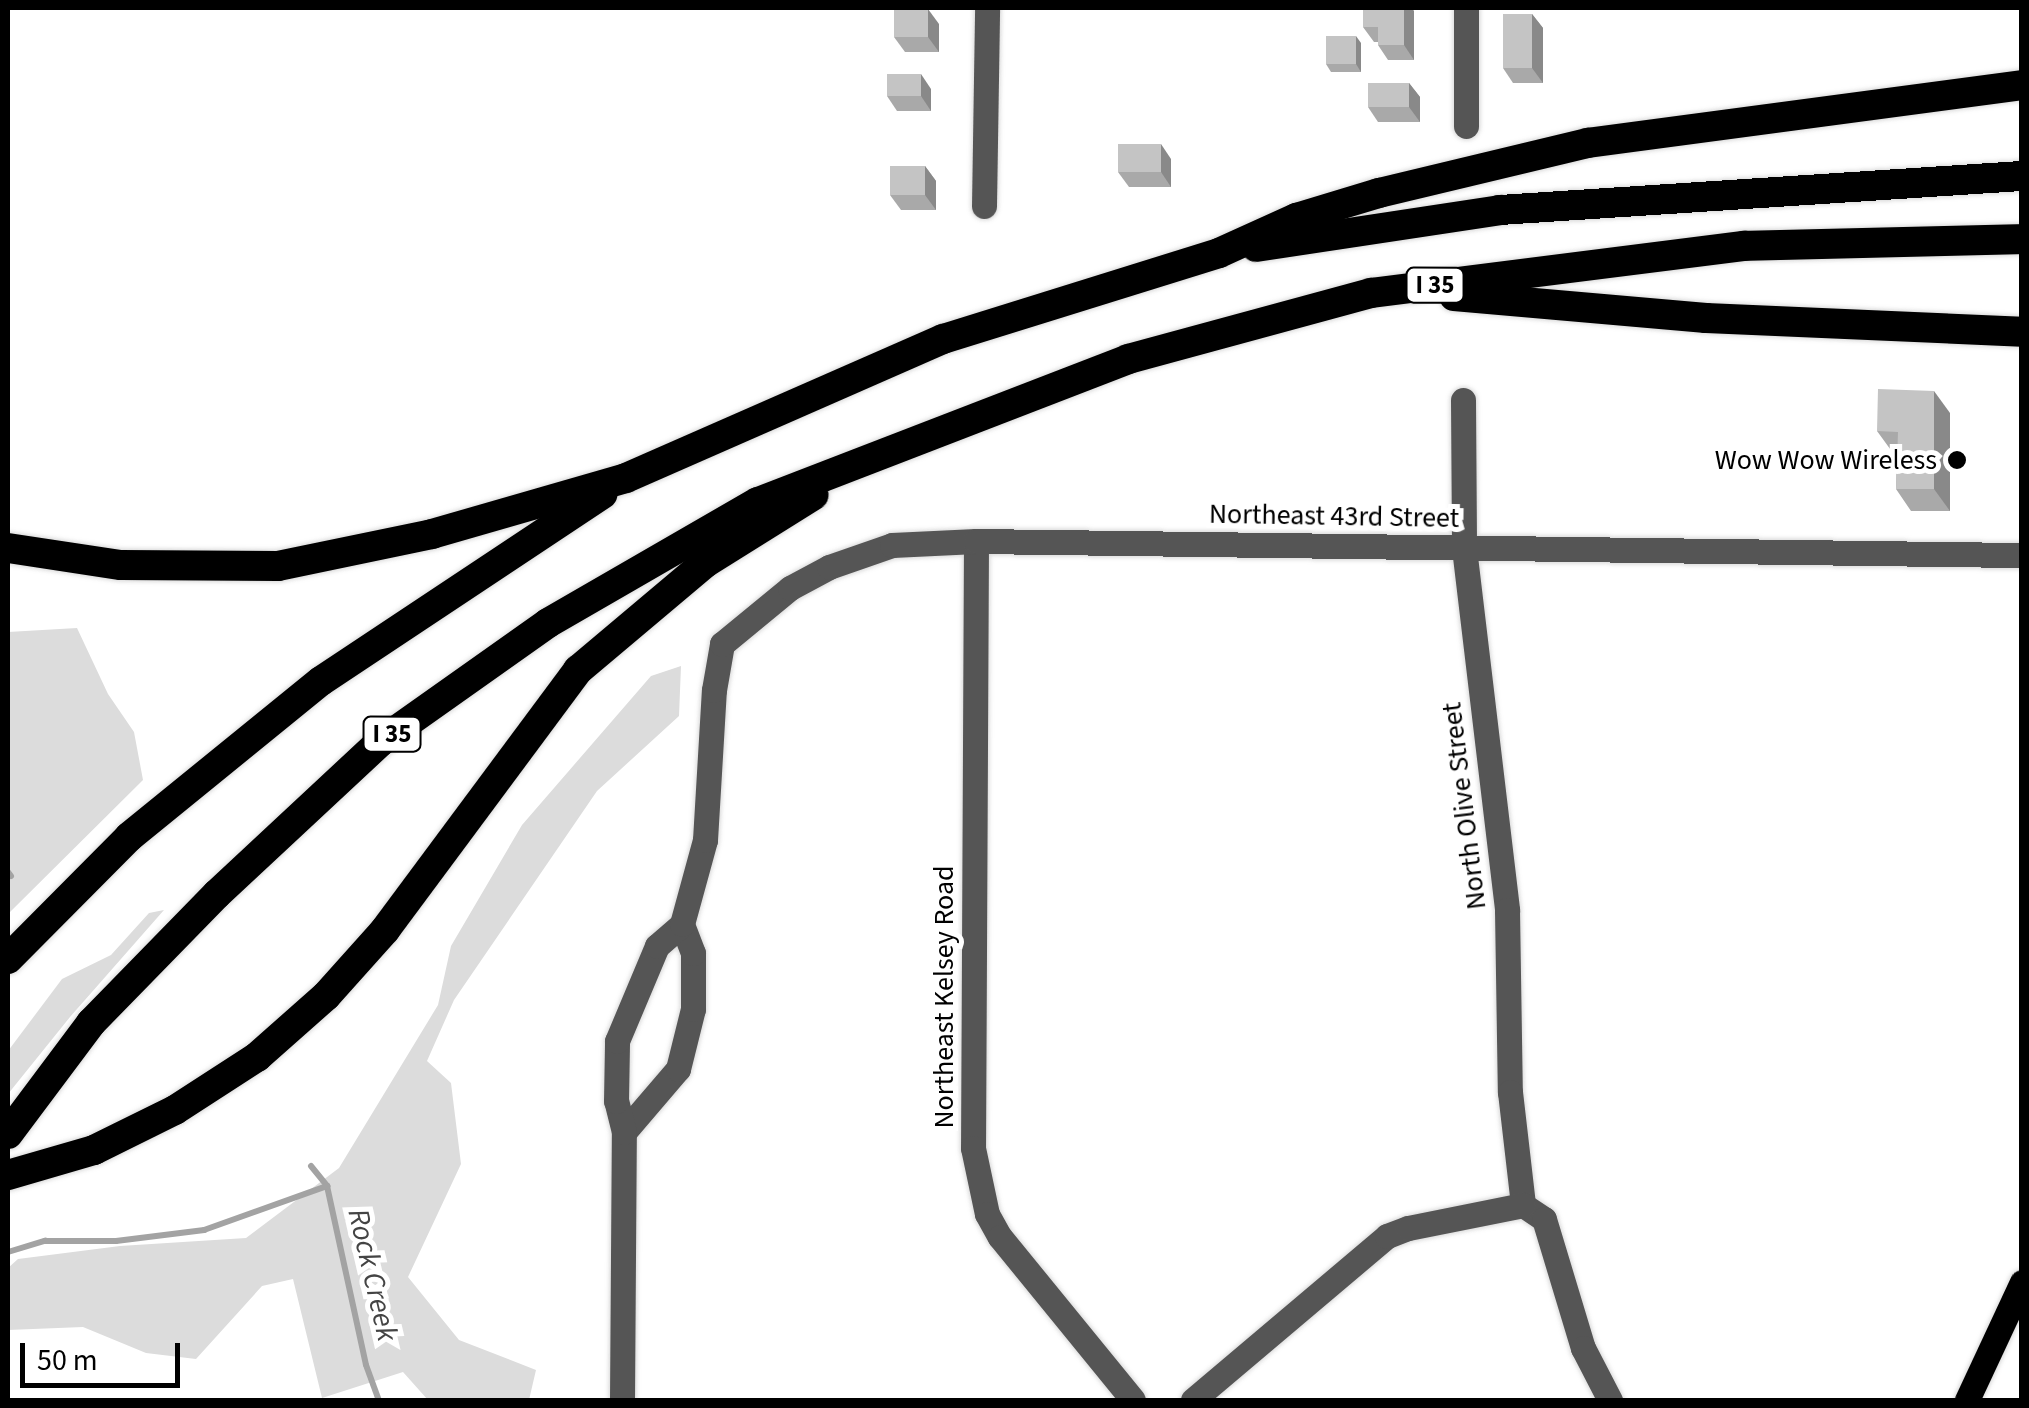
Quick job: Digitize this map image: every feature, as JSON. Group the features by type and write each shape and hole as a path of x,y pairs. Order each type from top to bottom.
{"highway":[{"path":"1219,253 1296,218 1504,161 1588,143 2014,82"},
{"name":"I 35","path":"8,960 129,837 321,680 626,478 943,339 1219,253 1500,210 2022,176"},
{"name":"I 35","path":"8,1134 91,1022 217,894 380,742 548,623 758,502 1128,359 1371,293 1744,246 2022,240"},
{"path":"1371,293 1938,330 2022,332"},
{"path":"1938,330 2022,350"},
{"path":"8,1176 94,1150 175,1110 257,1058 326,996 386,930 578,670 705,563 873,457"},
{"path":"8,548 120,565 278,566 432,534 626,478"}],"main road":[{"path":"1967,1400 2020,1292"}],"street":[{"path":"984,206 987,8"},
{"path":"1466,8 1466,126"},
{"name":"North Olive Street","path":"1463,400 1464,548 1504,874 1511,1111 1524,1205"},
{"name":"Northeast 43rd Street","path":"682,924 705,840 714,690 722,644 790,588 829,568 892,545 976,541 2022,555"},
{"name":"Northeast Kelsey Road","path":"976,541 975,1162 987,1214 1000,1237 1133,1400"},
{"path":"622,1400 624,1132 616,1101 617,1041 658,946 682,924 694,953 693,1009 678,1069 624,1132"},
{"path":"1193,1400 1387,1236 1408,1228 1524,1205 1544,1219 1583,1348 1610,1400"}],"shaded area":[{"path":"77,628 108,694 134,732 143,780 8,914 8,632"},
{"path":"681,666 679,716 597,791 454,1000 427,1061 451,1083 461,1164 408,1277 459,1340 536,1370 529,1400 428,1400 403,1372 322,1398 293,1279 262,1286 196,1359 146,1353 83,1327 8,1330 8,1268 18,1259 120,1246 246,1238 339,1168 438,1005 451,946 522,825 651,676"},
{"path":"164,910 8,1094 8,1051 62,979 111,955 149,913"}],"building":[{"path":"1363,8 1404,8 1404,45 1378,45 1378,27 1363,27"},
{"path":"894,9 928,9 928,37 894,37"},
{"path":"1503,14 1532,14 1532,68 1503,68"},
{"path":"1326,36 1356,36 1356,64 1326,64"},
{"path":"887,74 921,74 921,96 887,96"},
{"path":"1368,83 1409,83 1409,107 1368,107"},
{"path":"1118,144 1161,144 1161,172 1118,172"},
{"path":"890,166 925,166 925,195 890,195"},
{"path":"1878,389 1934,391 1934,489 1896,489 1898,432 1877,431"}],"waterway":[{"name":"Rock Creek","path":"8,872 11,876"},
{"name":"Rock Creek","path":"311,1166 327,1186 366,1365 379,1400"},
{"path":"8,1252 45,1241 116,1241 204,1230 327,1186"}],"place":[{"name":"Wow Wow Wireless","path":"1957,460"}]}
